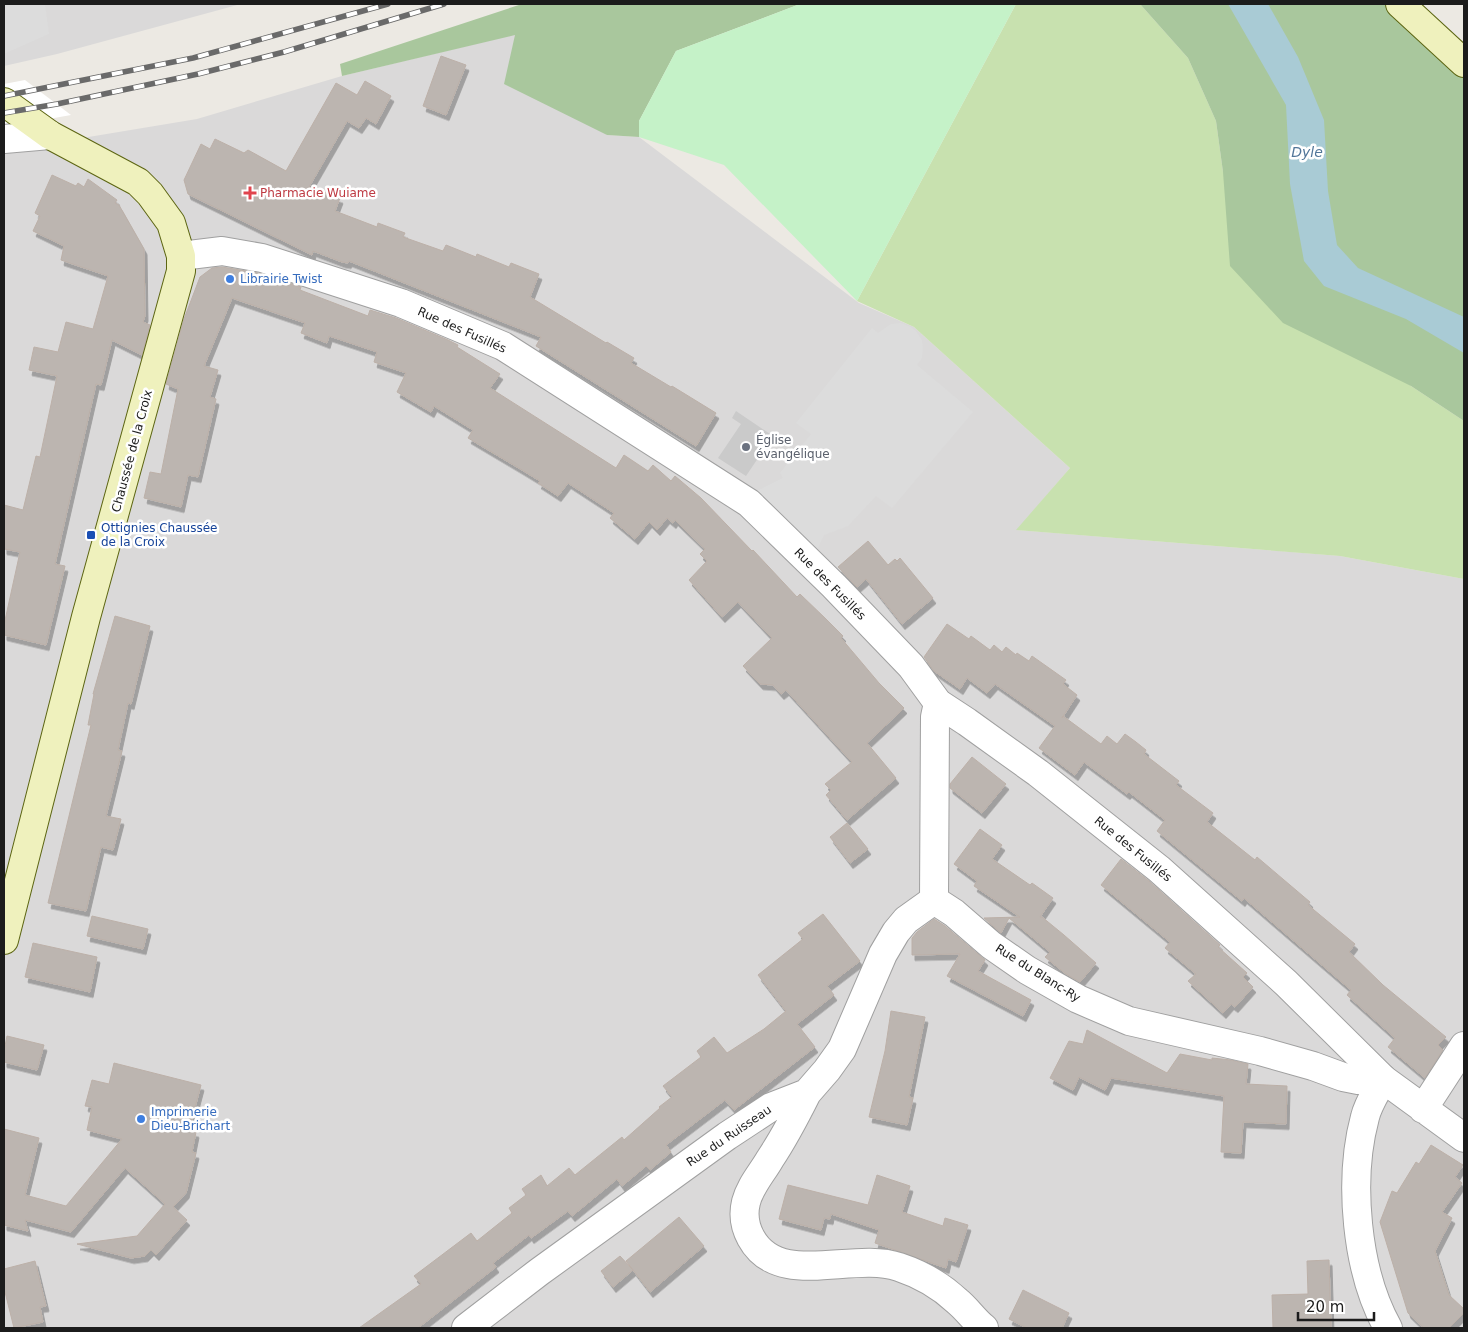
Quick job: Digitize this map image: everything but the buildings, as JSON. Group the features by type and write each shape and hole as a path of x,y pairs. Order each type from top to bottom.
{"main road":[{"path":"1400,4 1464,63"},
{"name":"Chaussée de la Croix","path":"4,102 50,135 138,182 150,194 171,223 181,256 181,271 175,299 164,331 86,618 4,940"}],"street":[{"path":"4,139 50,135"},
{"name":"Rue des Fusillés","path":"181,256 222,251 262,258 401,303 502,346 749,503 834,586 911,666 938,702 1038,773 1159,869 1286,983 1384,1079"},
{"path":"934,900 935,718 938,702"},
{"name":"Rue du Blanc-Ry","path":"934,900 954,913 991,945 1027,970 1078,1000 1100,1009 1130,1020 1260,1051 1313,1066 1343,1077 1358,1080 1384,1079"},
{"name":"Rue du Ruisseau","path":"466,1328 539,1272 727,1136 771,1107 807,1093 842,1049 883,954 896,932 906,920 934,900"},
{"path":"1423,1109 1464,1046"},
{"path":"1388,1328 1376,1301 1368,1276 1357,1215 1360,1138 1365,1114 1384,1079 1464,1138"},
{"path":"807,1093 784,1136 754,1183 746,1202 745,1222 756,1248 769,1258 794,1266 805,1267 865,1262 897,1266 923,1278 946,1292 984,1328"}],"shaded area":[{"path":"4,4 241,4 57,54 4,66"},
{"path":"4,4 45,4 49,34 4,54"},
{"path":"516,34 607,135 639,137 859,303 914,327 1070,468 1017,530 1340,556 1464,579 1464,1328 4,1328 4,151 197,119 342,76"},
{"path":"901,323 916,331 922,340 922,358 917,365 973,412 892,508 876,496 848,526 824,535 817,550 757,491 783,478 780,473 811,434 796,423 872,328 878,333 891,324"},
{"name":"Église évangélique","path":"736,411 773,436 746,476 718,458 741,424 732,418"}],"green space":[{"path":"522,4 800,4 676,51 639,121 639,137 607,135 504,84 515,35 342,76 340,64"},
{"path":"800,4 1016,4 857,301 724,165 639,137 639,121 676,51"},
{"path":"1016,4 1140,4 1188,58 1216,121 1223,172 1411,386 1464,421 1464,579 1340,556 1016,530 1070,468 914,327 857,301"},
{"path":"1140,4 1384,4 1464,78 1464,421 1411,386 1283,323 1230,266 1223,172 1216,121 1188,58"}],"water":[{"name":"Dyle","path":"1228,4 1268,4 1298,57 1324,120 1328,191 1337,245 1358,268 1464,317 1464,353 1406,319 1324,286 1304,261 1290,184 1286,105"}],"pier":[{"path":"25,80 71,115 4,127 4,84"}],"railway":[{"path":"4,96 193,58 388,4"},
{"path":"4,113 57,104 198,74 284,52 444,4"}],"place":[{"name":"Pharmacie Wuiame","path":"250,193"},
{"name":"Librairie Twist","path":"230,279"},
{"name":"Église évangélique","path":"746,447"},
{"name":"Ottignies Chaussée de la Croix","path":"91,535"},
{"name":"Imprimerie Dieu-Brichart","path":"141,1119"}]}
